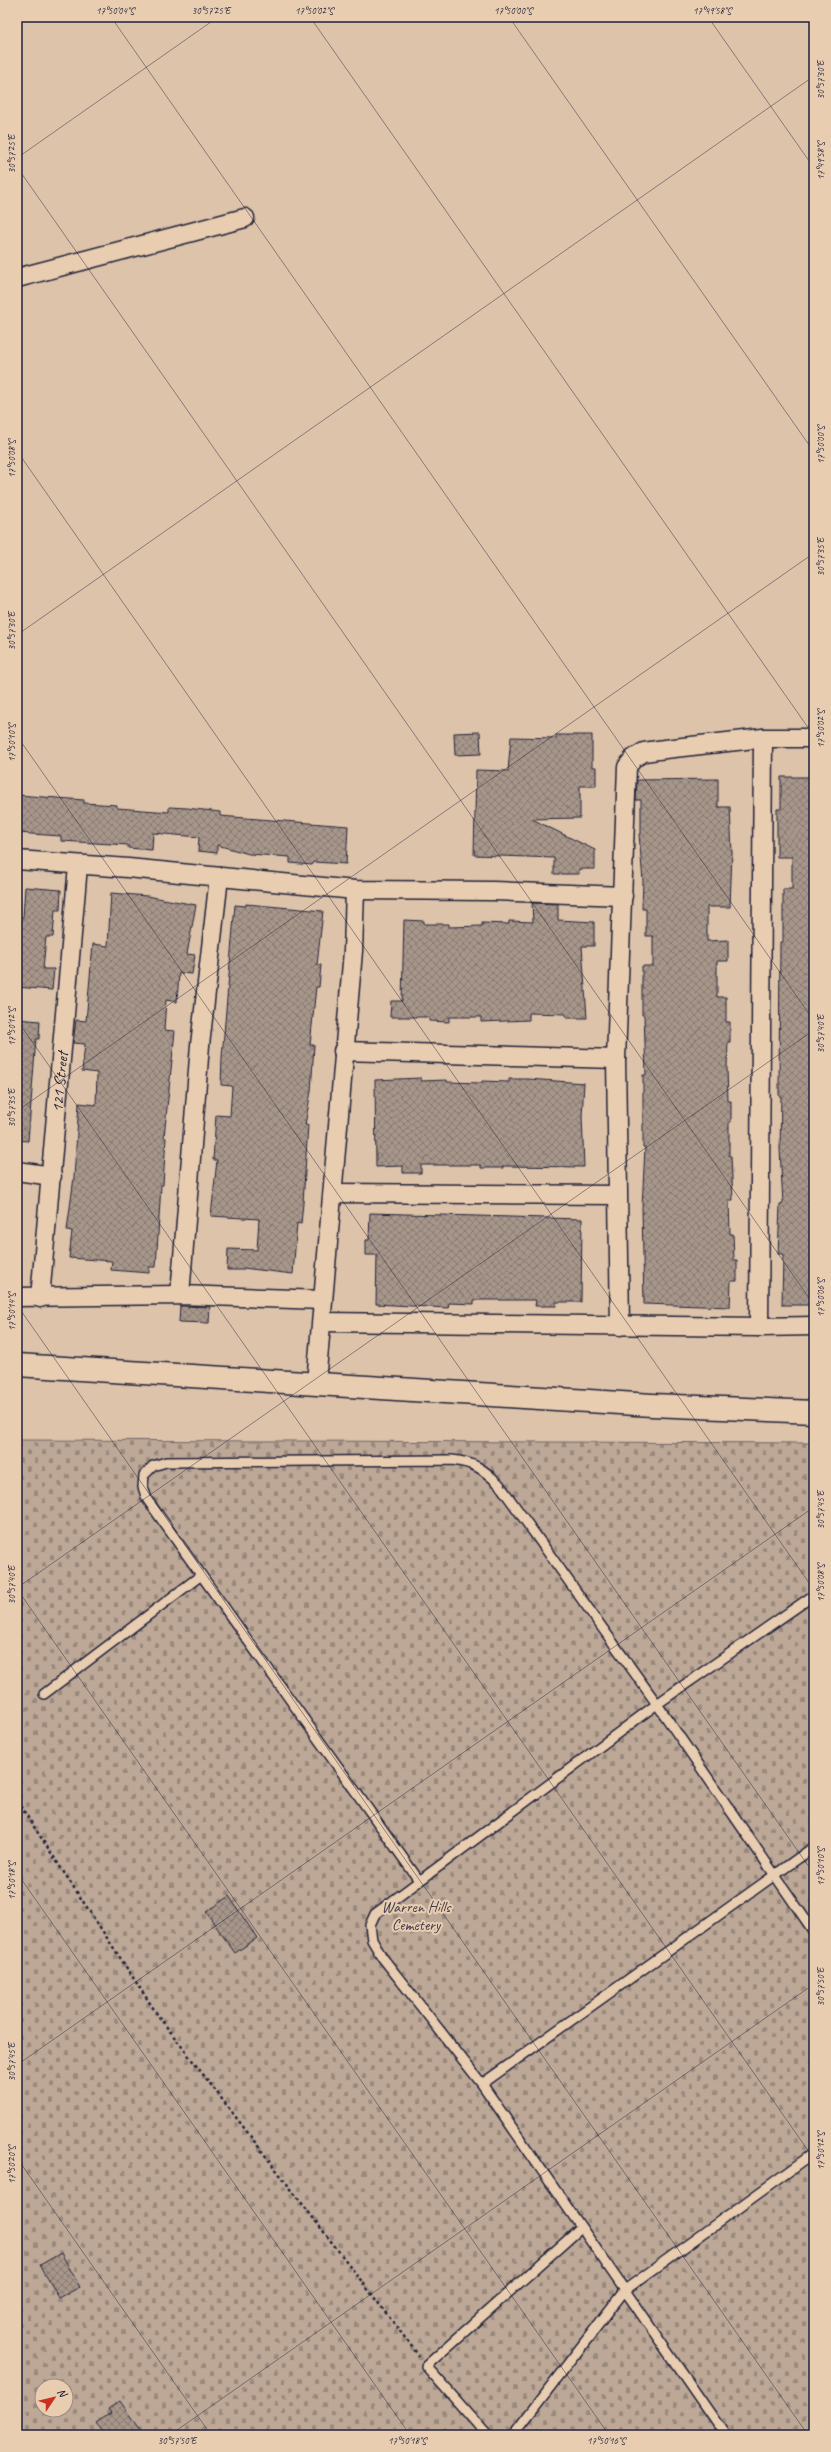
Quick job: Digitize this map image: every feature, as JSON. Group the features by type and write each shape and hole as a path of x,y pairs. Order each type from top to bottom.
{"street":[{"path":"17,278 245,218"},
{"path":"759,1327 763,738"},
{"path":"620,1326 616,1059 627,767 634,758 644,752 763,738 814,738"},
{"path":"17,860 355,890 493,891 623,896"},
{"name":"121 Street","path":"40,1298 52,1176 78,866"},
{"path":"180,1295 200,1045 219,877"},
{"path":"316,1382 333,1193 343,1051 353,950 355,890"},
{"path":"343,1051 616,1059"},
{"path":"17,1171 52,1176"},
{"path":"333,1193 617,1195"},
{"path":"17,1297 40,1298 180,1295 323,1300"},
{"path":"322,1322 620,1326 814,1326"},
{"path":"17,1365 316,1382 652,1405 814,1412"}],"lane":[{"path":"418,1880 147,1500 142,1487 144,1475 153,1466 166,1462 452,1460 471,1462 484,1470 498,1484 657,1704 814,1932"},
{"path":"44,1694 200,1576"},
{"path":"725,2435 482,2084 382,1957 372,1940 370,1925 375,1914 418,1880 657,1704 814,1595"},
{"path":"482,2084 814,1847"},
{"path":"513,2435 625,2290 814,2153"},
{"path":"487,2435 426,2366 581,2228"}],"path":[{"path":"17,1801 159,2017 426,2366"}],"green space":[{"name":"Warren Hills Cemetery","path":"17,1440 814,1443 814,2435 17,2435"}],"building":[{"path":"480,732 481,754 455,755 454,733"},
{"path":"556,735 592,735 592,767 596,767 596,786 580,786 580,818 532,819 595,850 595,869 579,869 579,874 554,874 554,858 474,855 476,770 508,771 511,737 556,738"},
{"path":"781,777 814,777 814,1305 782,1305 783,1254 778,1254 780,1205 783,1204 780,1149 781,1096 779,1096 780,942 783,942 783,889 792,889 792,857 777,857 777,809 781,809"},
{"path":"718,779 718,807 730,807 732,853 730,907 707,907 707,941 728,940 728,961 717,961 717,997 726,997 726,1022 730,1022 730,1042 728,1042 727,1067 728,1101 731,1101 731,1122 729,1122 729,1156 731,1156 733,1200 729,1200 730,1234 733,1234 734,1260 737,1260 737,1281 731,1281 730,1307 644,1304 642,1208 645,1147 643,1147 643,1075 646,1075 644,1015 642,1015 642,966 653,966 653,936 646,936 646,909 642,909 643,881 639,834 641,834 641,800 636,800 637,780"},
{"path":"17,795 84,800 84,803 117,805 117,808 169,812 169,807 187,808 220,812 220,816 348,826 346,864 313,862 312,865 290,863 290,857 249,854 217,845 217,853 198,851 199,837 153,833 152,850 128,848 128,845 61,841 61,836 17,833"},
{"path":"25,887 61,890 60,910 55,910 53,937 46,937 43,969 54,969 52,990 17,987 21,917 23,917"},
{"path":"111,893 147,896 196,905 187,954 195,955 192,974 179,973 177,1002 166,1000 164,1030 175,1031 164,1137 166,1138 163,1185 161,1185 156,1267 149,1267 149,1273 111,1270 112,1261 69,1258 72,1231 67,1230 74,1177 79,1103 96,1105 97,1073 82,1071 85,1044 73,1043 76,1020 86,1021 93,944 108,946"},
{"path":"532,903 558,904 558,920 594,922 594,946 582,946 587,1018 566,1018 566,1014 529,1013 529,1020 481,1022 481,1017 449,1017 449,1022 429,1021 429,1017 390,1017 391,1001 402,1001 404,920 424,921 424,924 449,924 449,927 482,926 482,923 509,924 509,921 533,922"},
{"path":"246,904 323,911 317,965 321,965 319,987 316,987 310,1045 314,1045 311,1091 305,1125 308,1125 303,1203 301,1224 297,1223 293,1274 243,1268 243,1270 227,1270 228,1249 257,1250 259,1219 211,1216 217,1160 213,1160 216,1115 230,1116 232,1086 221,1085 235,905 246,906"},
{"path":"17,1019 40,1021 39,1039 36,1039 28,1141 17,1140"},
{"path":"421,1078 421,1081 447,1080 447,1082 509,1082 509,1079 528,1079 584,1083 582,1116 584,1167 503,1166 503,1168 481,1168 481,1165 421,1165 421,1173 403,1173 403,1166 376,1167 375,1080"},
{"path":"370,1213 582,1219 581,1302 556,1302 556,1306 535,1306 536,1300 474,1300 474,1304 449,1303 448,1308 376,1304 377,1255 366,1255 366,1240 369,1240"},
{"path":"180,1306 210,1307 209,1323 179,1322"},
{"path":"229,1896 257,1938 235,1953 206,1912"},
{"path":"61,2253 80,2287 59,2298 40,2265"},
{"path":"120,2401 143,2435 105,2435 96,2423 111,2413 108,2409"}]}
